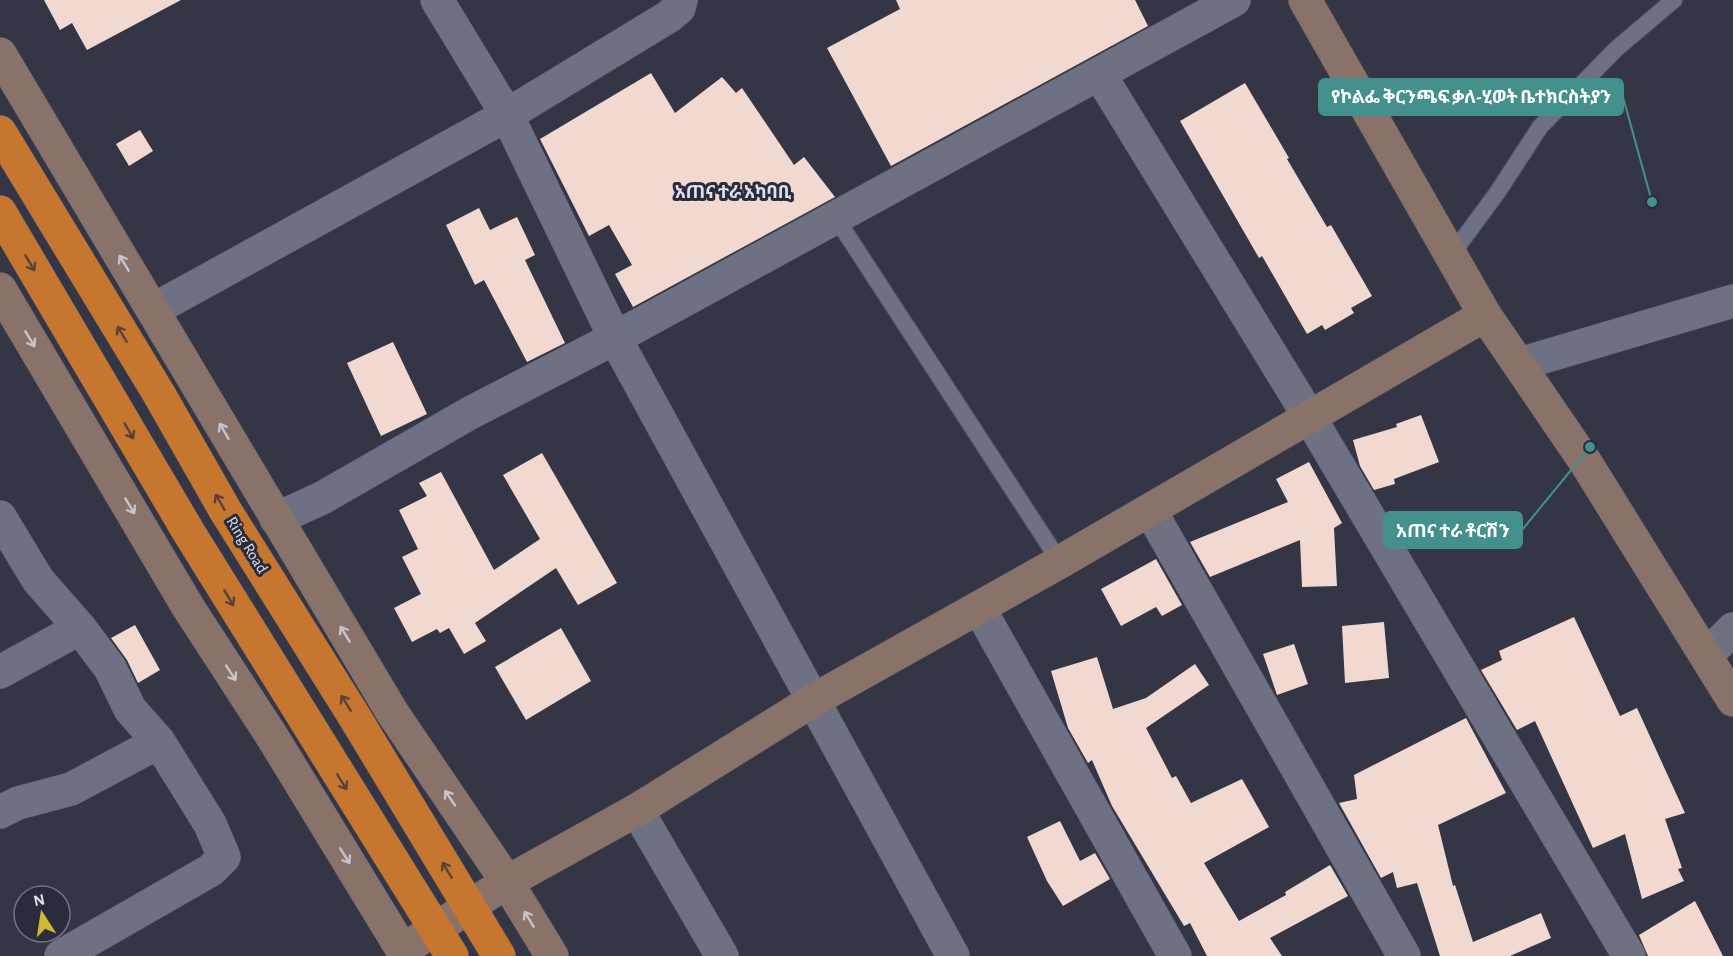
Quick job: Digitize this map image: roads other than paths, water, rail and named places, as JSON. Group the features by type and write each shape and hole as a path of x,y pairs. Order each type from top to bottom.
{"highway":[{"name":"Ring Road","path":"0,132 147,375 225,510 499,956"},
{"path":"0,212 201,552 444,942"}],"main road":[{"path":"1305,0 1485,315 1586,463 1733,700"},
{"path":"0,54 392,712 507,882 552,956"},
{"path":"3,305 188,607 273,738 401,954 444,942 469,907 507,882 637,810 812,701 1060,562 1485,315"}],"street":[{"path":"437,0 507,115 615,338 953,956"},
{"path":"153,310 507,115 668,17 679,8 681,0"},
{"path":"276,519 322,498 460,418 615,338 1234,0"},
{"path":"1100,75 1310,418 1629,956"},
{"path":"1520,364 1733,301"},
{"path":"1150,510 1404,956"},
{"path":"0,516 38,580 80,628 110,668 129,709 159,742 210,824 224,857 211,870 61,956"},
{"path":"979,608 1175,956"},
{"path":"0,672 80,628"},
{"path":"1706,656 1733,629"},
{"path":"0,812 18,803 71,789 159,742"},
{"path":"637,810 722,956"}],"lane":[{"path":"1452,254 1497,193 1540,127 1617,49 1674,0"},
{"path":"836,218 1060,562"}],"place":[{"name":"የኮልፌ ቅርንጫፍ ቃለ-ሂወት ቤተክርስትያን","path":"1652,202"},
{"name":"አጠና ተራ ቶርሽን","path":"1590,447"}],"district":[{"name":"አጠና ተራ አካባቢ","path":"733,193"}]}
